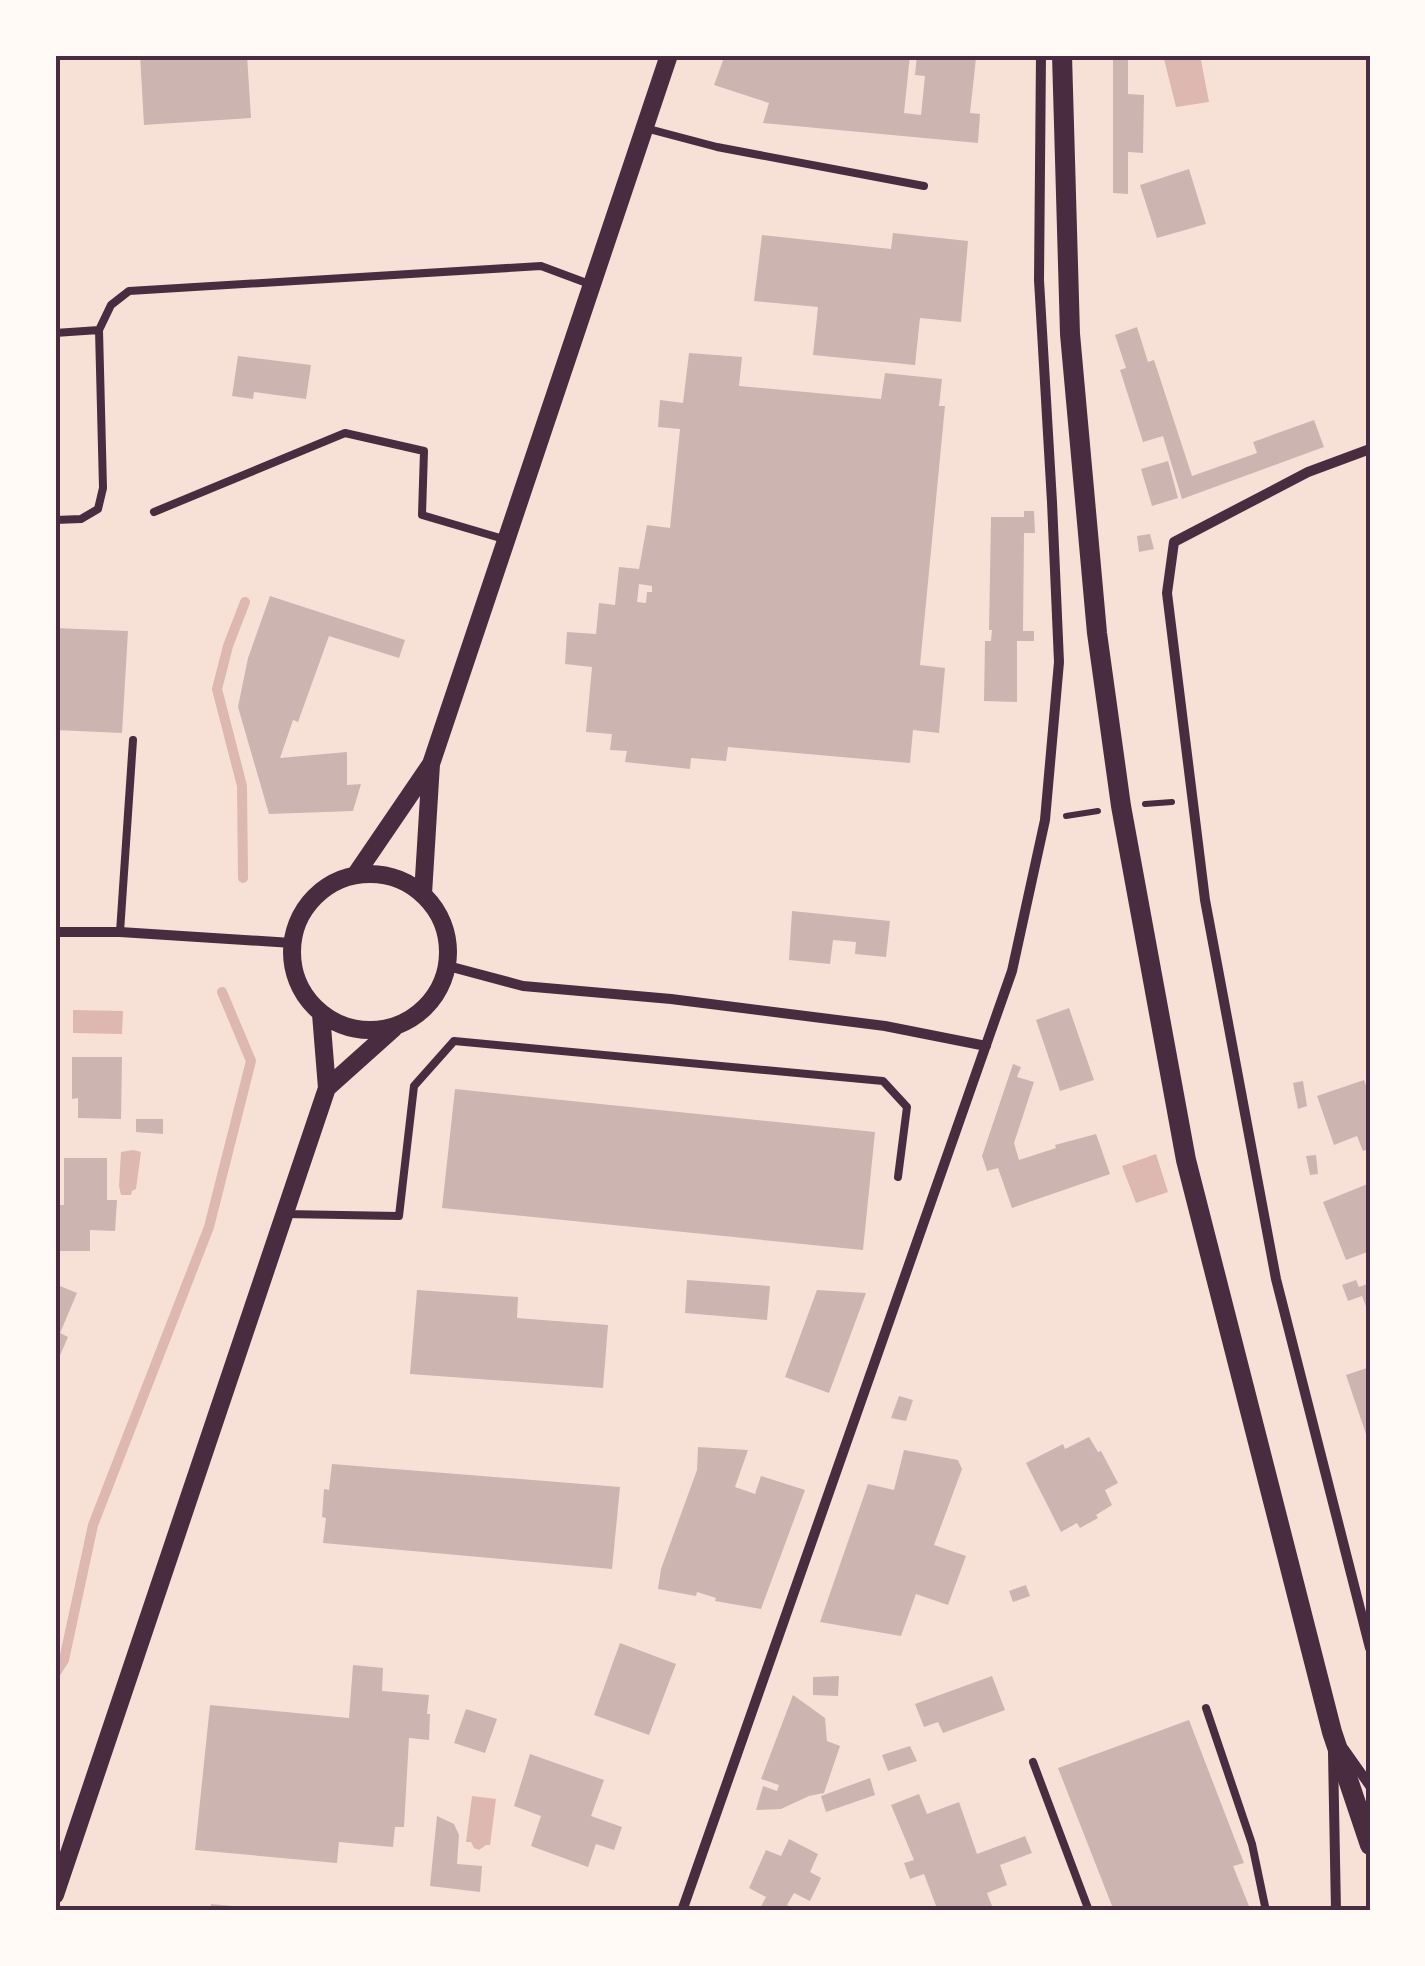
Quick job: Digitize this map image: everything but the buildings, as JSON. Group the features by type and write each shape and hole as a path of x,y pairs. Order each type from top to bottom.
{"main road":[{"path":"1062,55 1070,334 1097,633 1121,806 1186,1160 1332,1732 1370,1845"}],"street":[{"path":"423,894 431,764 669,55"},
{"path":"682,1911 1012,972 1045,820 1059,662 1038,280 1041,55"},
{"path":"1370,449 1308,472 1174,542 1167,593 1205,900 1276,1279 1370,1648"},
{"path":"356,874 431,764"},
{"path":"356,874 380,874 403,881 423,894 440,914 448,939 448,966 442,986 430,1004 395,1027 370,1031 344,1026 321,1014 304,994 293,970 292,942 299,918 313,898 333,882 356,874"},
{"path":"55,932 292,942"},
{"path":"448,966 523,986 846,1021 986,1046"},
{"path":"55,1895 327,1088 321,1014"},
{"path":"327,1088 395,1027"},
{"path":"1332,1732 1370,1786"},
{"path":"1332,1732 1336,1911"}],"lane":[{"path":"644,128 717,147 924,186"},
{"path":"55,520 81,519 98,509 102,488 99,330 111,305 129,291 540,266 592,285"},
{"path":"55,333 99,330"},
{"path":"154,512 345,433 424,452 422,515 506,540"},
{"path":"120,932 132,740"},
{"path":"285,1214 398,1216 414,1086 454,1041 883,1081 906,1107 898,1177"},
{"path":"1206,1708 1252,1844 1266,1911"},
{"path":"1034,1762 1089,1911"}],"path":[{"path":"1045,820 1121,806 1193,800"}],"shaded area":[{"path":"1163,55 1200,55 1209,102 1176,107"},
{"path":"73,1010 123,1011 122,1034 73,1033"},
{"path":"121,1152 141,1152 136,1189 131,1195 121,1195"},
{"path":"1156,1154 1168,1192 1136,1203 1122,1166"},
{"path":"472,1796 496,1799 490,1845 479,1850 466,1842"}],"waterway":[{"path":"243,878 242,786 217,689 245,602"},
{"path":"55,1674 64,1660 93,1525 209,1227 251,1061 222,992"}]}
